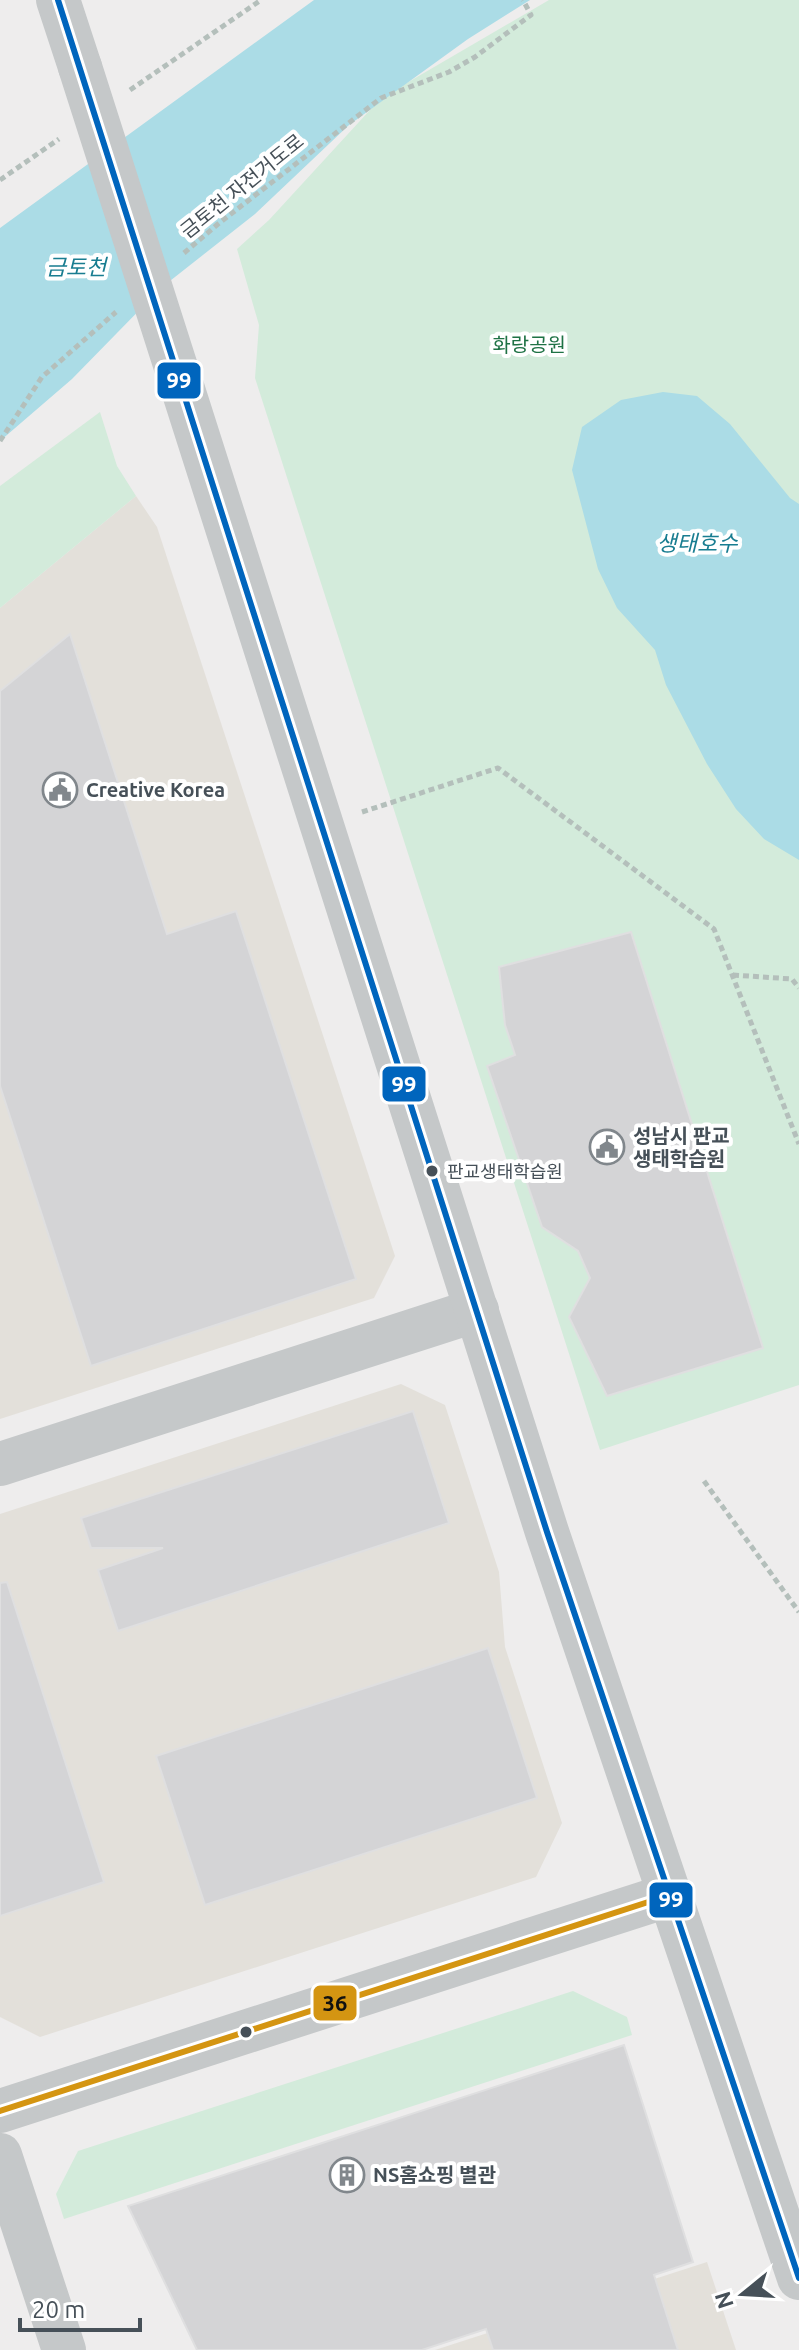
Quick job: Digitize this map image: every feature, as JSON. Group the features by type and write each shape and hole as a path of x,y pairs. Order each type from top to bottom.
{"street":[{"path":"58,0 547,1532 799,2278"},
{"path":"0,1464 477,1310"},
{"path":"0,2111 670,1895"},
{"path":"0,2155 64,2350"}],"path":[{"name":"금토천 자전거도로","path":"183,254 381,98 449,72 475,57 531,15 523,0"},
{"path":"0,441 42,377 124,305"},
{"path":"323,824 498,768 714,929 799,1144"},
{"path":"732,975 792,979 799,988"},
{"path":"704,1481 799,1612"}],"shaded area":[{"path":"136,496 157,527 395,1256 374,1298 0,1419 0,608"},
{"path":"401,1384 445,1405 499,1572 505,1647 562,1823 536,1877 40,2037 0,2017 0,1514"},
{"path":"707,2262 736,2350 435,2350"}],"green space":[{"name":"화랑공원","path":"549,0 799,0 799,1385 600,1450 255,378 259,325 237,249 269,220 381,98"},
{"path":"100,412 117,466 136,496 0,608 0,486"},
{"path":"573,1991 627,2017 632,2035 64,2219 56,2194 78,2151"}],"water":[{"name":"금토천","path":"314,0 530,0 468,39 349,125 255,214 161,288 72,379 0,441 0,228"},
{"name":"생태호수","path":"663,392 697,396 730,424 790,498 799,504 799,860 764,839 736,809 707,764 666,685 655,650 617,608 598,569 572,470 582,427 621,400"}],"building":[{"path":"70,634 167,934 236,911 356,1279 91,1366 0,1086 0,691"},
{"name":"성남시 판교 생태학습원","path":"631,932 763,1348 607,1396 569,1317 590,1278 578,1251 542,1227 487,1066 515,1055 505,1025 499,967"},
{"path":"413,1411 449,1523 118,1631 98,1570 163,1548 91,1548 81,1518"},
{"path":"7,1582 104,1882 0,1916 0,1583"},
{"path":"488,1648 537,1798 205,1905 156,1756"},
{"name":"NS홈쇼핑 별관","path":"624,2045 693,2262 654,2275 678,2350 493,2350 486,2329 422,2350 197,2350 128,2206"}],"transit line":[{"name":"99","path":"58,0 547,1532 799,2278"},
{"name":"36","path":"0,2111 670,1895"}],"place":[{"name":"Creative Korea","path":"60,790"},
{"name":"성남시 판교 생태학습원","path":"607,1147"},
{"name":"판교생태학습원","path":"432,1171"},
{"name":"NS홈쇼핑 별관","path":"347,2175"}]}
